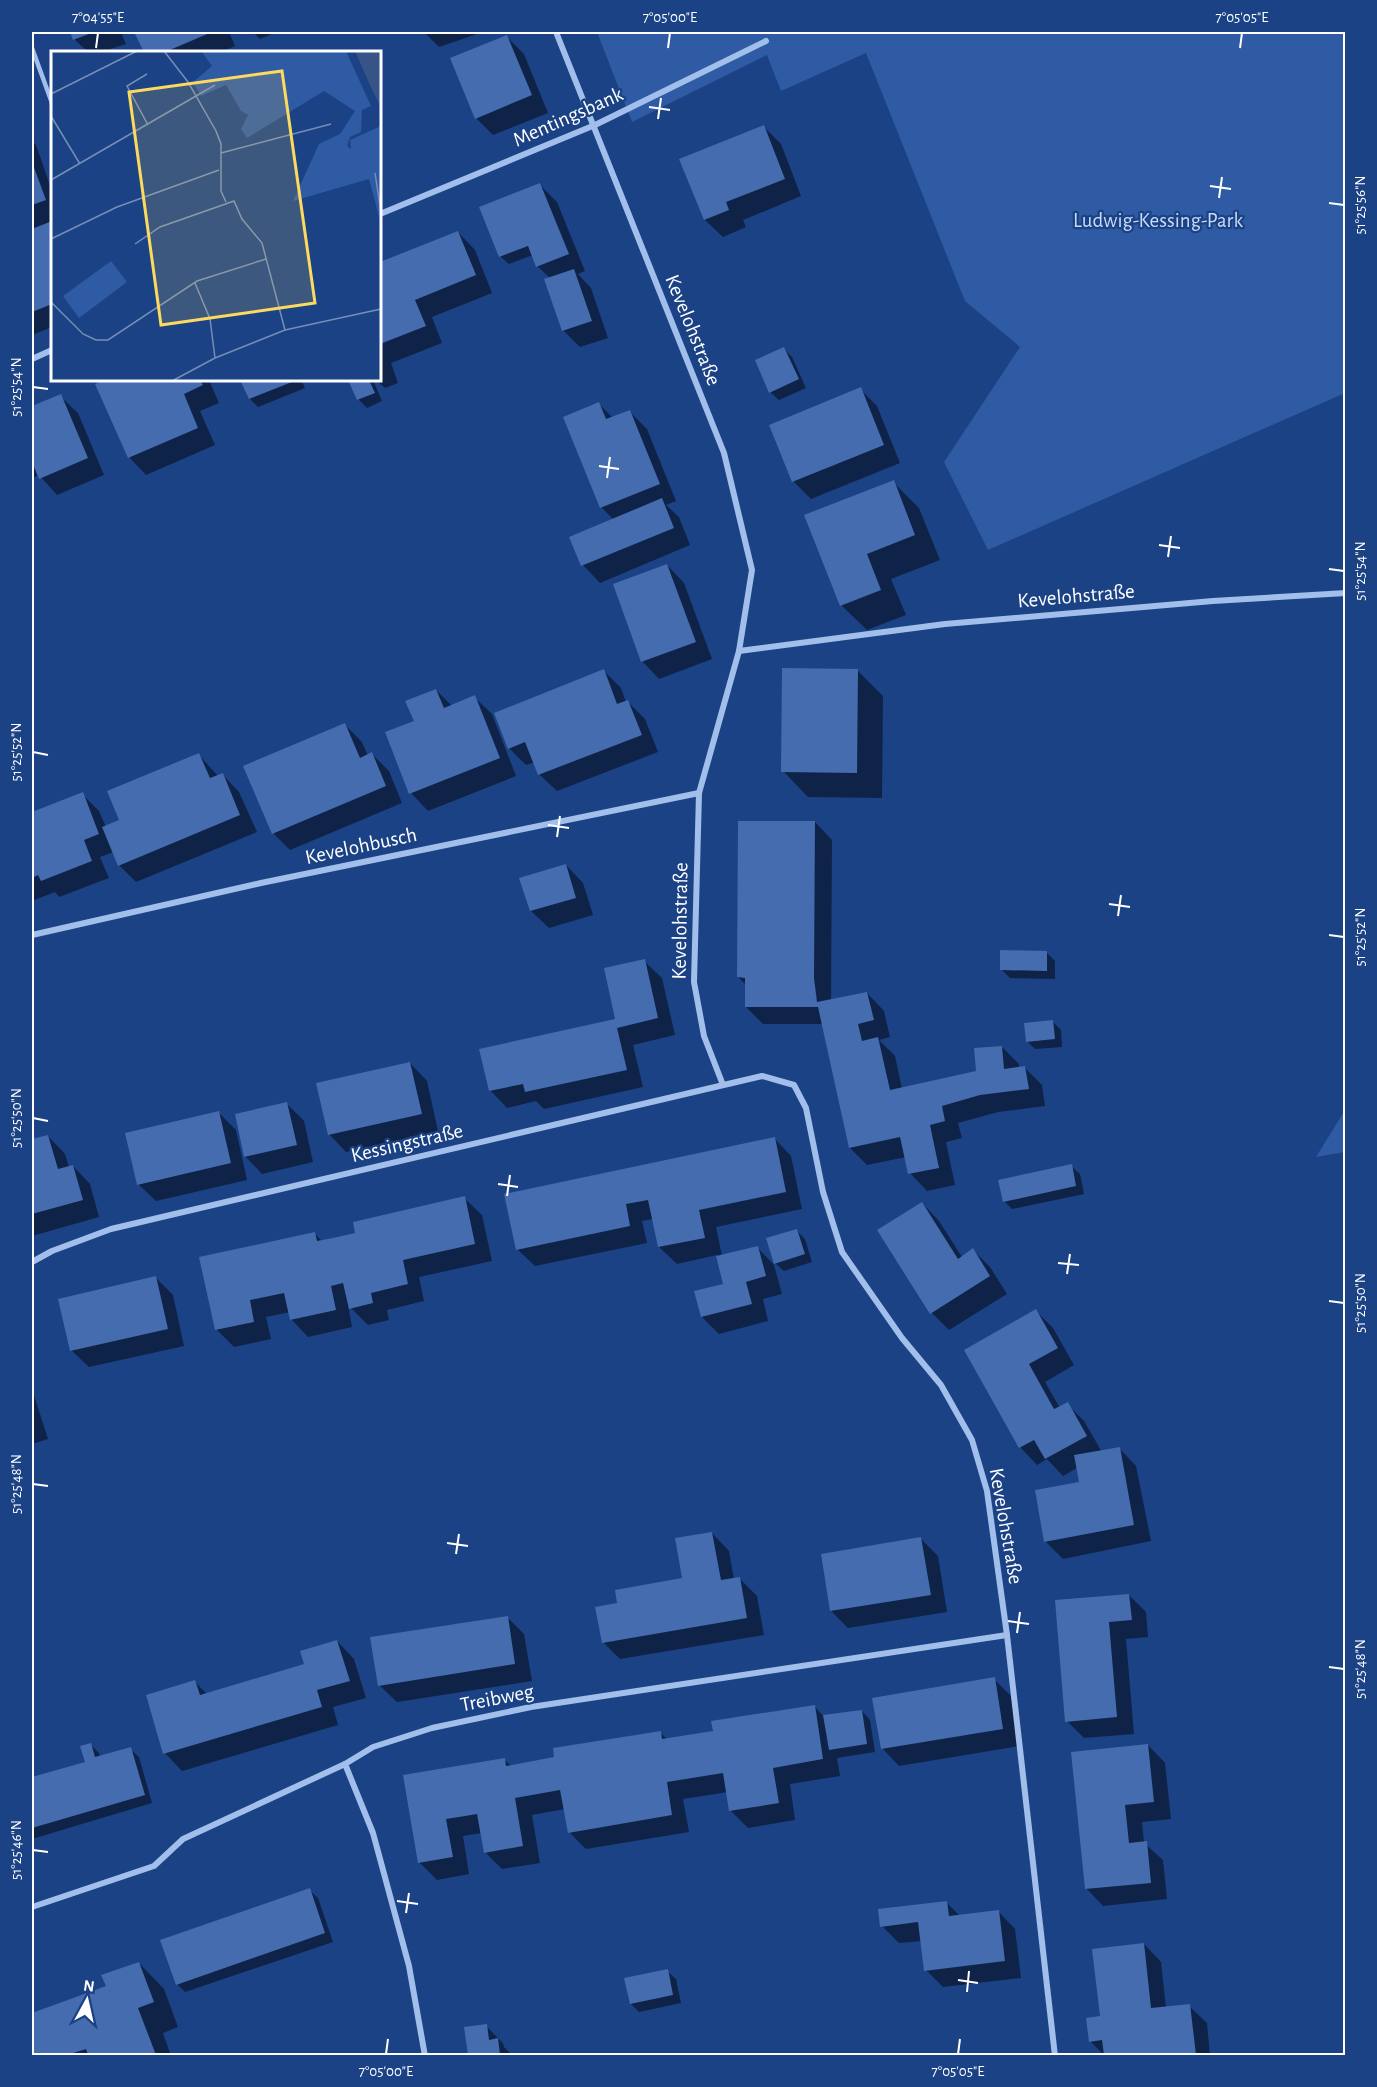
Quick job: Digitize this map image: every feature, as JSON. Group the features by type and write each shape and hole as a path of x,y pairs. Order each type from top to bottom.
{"street":[{"name":"Kevelohstraße","path":"556,32 724,453 752,570 739,651 699,793 694,982 704,1036 723,1085"},
{"name":"Mentingsbank","path":"381,214 595,125 766,41"},
{"path":"32,359 51,350"},
{"name":"Kevelohstraße","path":"739,651 945,624 1346,592"},
{"name":"Kevelohbusch","path":"32,935 261,883 699,793"},
{"name":"Kessingstraße","path":"32,1262 52,1251 111,1229 723,1085 762,1076 794,1085"},
{"name":"Kevelohstraße","path":"794,1085 806,1108 823,1192 842,1252 902,1338 940,1385 972,1440 987,1491 1007,1635 1055,2055"},
{"name":"Treibweg","path":"32,1906 154,1866 183,1839 345,1764 373,1747 432,1728 531,1707 1007,1635"},
{"path":"345,1764 373,1833 409,1966 425,2055"}],"lane":[{"path":"32,48 51,100"}],"green space":[{"name":"Ludwig-Kessing-Park","path":"597,32 1345,32 1345,393 988,550 944,462 1020,347 965,301 866,53 781,91 767,55 632,122"},
{"path":"1345,1110 1345,1152 1316,1157"}],"building":[{"path":"70,32 94,32 73,40"},
{"path":"134,32 212,32 167,51 144,51"},
{"path":"507,35 532,95 475,119 450,58"},
{"path":"764,125 785,179 726,202 729,210 704,220 679,159"},
{"path":"32,162 46,200 32,205"},
{"path":"540,183 569,254 536,267 528,246 499,257 479,207"},
{"path":"51,221 51,304 32,312 32,229"},
{"path":"458,231 476,275 415,300 426,326 381,344 381,262"},
{"path":"574,269 592,321 562,331 544,279"},
{"path":"784,347 799,379 769,393 755,360"},
{"path":"102,381 201,381 203,385 184,394 198,428 128,458 95,384"},
{"path":"240,381 294,381 249,399"},
{"path":"348,381 369,381 375,393 357,400"},
{"path":"861,387 884,445 792,482 769,425"},
{"path":"61,394 88,458 39,479 32,462 32,406"},
{"path":"599,402 606,419 630,410 660,484 600,508 563,417"},
{"path":"894,480 915,535 867,554 881,590 840,606 804,515"},
{"path":"662,498 674,528 581,566 569,537"},
{"path":"667,564 696,642 641,662 613,584"},
{"path":"782,668 858,669 857,773 781,772"},
{"path":"604,669 617,704 628,700 642,735 538,775 525,742 508,749 494,713"},
{"path":"436,689 444,708 475,695 500,758 409,794 385,732 414,721 405,701"},
{"path":"345,723 360,758 372,752 386,786 272,834 243,766"},
{"path":"199,753 210,778 223,773 240,815 118,866 102,827 119,820 107,791"},
{"path":"83,792 99,834 84,840 92,861 41,881 38,875 32,878 32,812"},
{"path":"738,821 815,821 814,978 817,1002 867,992 874,1020 858,1024 862,1041 878,1037 890,1090 976,1071 974,1048 1002,1046 1004,1069 1025,1066 1029,1089 980,1095 942,1106 945,1121 930,1125 939,1168 908,1174 900,1137 849,1148 818,1007 745,1007 745,978 737,977"},
{"path":"566,864 576,898 530,911 519,878"},
{"path":"1000,950 1047,951 1047,971 1000,970"},
{"path":"645,959 658,1018 617,1028 627,1070 525,1092 523,1084 489,1091 479,1049 615,1019 604,968"},
{"path":"1053,1020 1055,1039 1026,1042 1024,1023"},
{"path":"410,1062 422,1114 328,1135 316,1083"},
{"path":"287,1102 297,1145 244,1157 235,1114"},
{"path":"219,1111 231,1163 137,1185 125,1133"},
{"path":"48,1135 58,1169 73,1165 83,1200 32,1214 32,1139"},
{"path":"775,1137 786,1192 699,1210 705,1238 658,1247 648,1200 626,1204 630,1226 516,1250 504,1194"},
{"path":"1072,1164 1076,1186 1003,1202 998,1180"},
{"path":"465,1196 475,1244 403,1260 408,1284 371,1293 373,1303 349,1309 343,1283 331,1286 336,1310 290,1320 284,1293 250,1300 254,1322 215,1330 199,1257 315,1232 317,1241 355,1233 353,1222"},
{"path":"922,1202 958,1259 973,1248 990,1276 930,1314 877,1230"},
{"path":"797,1229 805,1254 774,1264 766,1238"},
{"path":"758,1246 766,1276 746,1282 752,1304 701,1317 694,1291 723,1284 716,1256"},
{"path":"156,1276 168,1329 70,1351 58,1299"},
{"path":"1036,1309 1058,1348 1029,1364 1054,1409 1068,1402 1087,1436 1045,1459 1034,1440 1019,1448 964,1350"},
{"path":"1120,1447 1134,1525 1044,1542 1035,1490 1079,1482 1074,1455"},
{"path":"712,1532 721,1580 740,1577 747,1618 602,1643 595,1607 617,1603 615,1590 682,1578 675,1538"},
{"path":"921,1537 931,1595 830,1611 821,1554"},
{"path":"1129,1594 1132,1620 1109,1622 1117,1717 1065,1722 1055,1600"},
{"path":"508,1616 515,1664 378,1686 370,1637"},
{"path":"337,1640 350,1681 317,1690 322,1707 163,1754 146,1695 195,1680 200,1695 304,1664 300,1651"},
{"path":"995,1677 1003,1729 881,1749 872,1698"},
{"path":"815,1705 823,1759 773,1768 779,1803 729,1811 723,1773 667,1782 672,1815 568,1833 560,1790 515,1798 523,1846 484,1853 477,1814 446,1819 453,1857 418,1863 403,1775 505,1758 506,1766 554,1757 553,1748 661,1731 662,1739 713,1731 711,1721"},
{"path":"862,1710 867,1744 829,1750 823,1715"},
{"path":"91,1743 95,1757 131,1747 145,1795 32,1828 32,1777 85,1762 80,1746"},
{"path":"1148,1744 1154,1802 1125,1805 1129,1843 1147,1841 1151,1883 1085,1889 1071,1752"},
{"path":"310,1888 325,1933 176,1985 160,1940"},
{"path":"947,1901 949,1916 999,1910 1005,1961 924,1971 918,1922 880,1927 878,1909"},
{"path":"1144,1943 1151,2008 1190,2004 1196,2055 1104,2055 1102,2040 1089,2042 1086,2018 1100,2016 1092,1949"},
{"path":"139,1962 154,2002 138,2008 156,2055 88,2055 86,2049 67,2055 32,2055 32,2013 106,1986 101,1975"},
{"path":"668,1969 673,1995 630,2004 624,1978"},
{"path":"487,2024 489,2040 498,2038 500,2055 468,2055 464,2027"}]}
